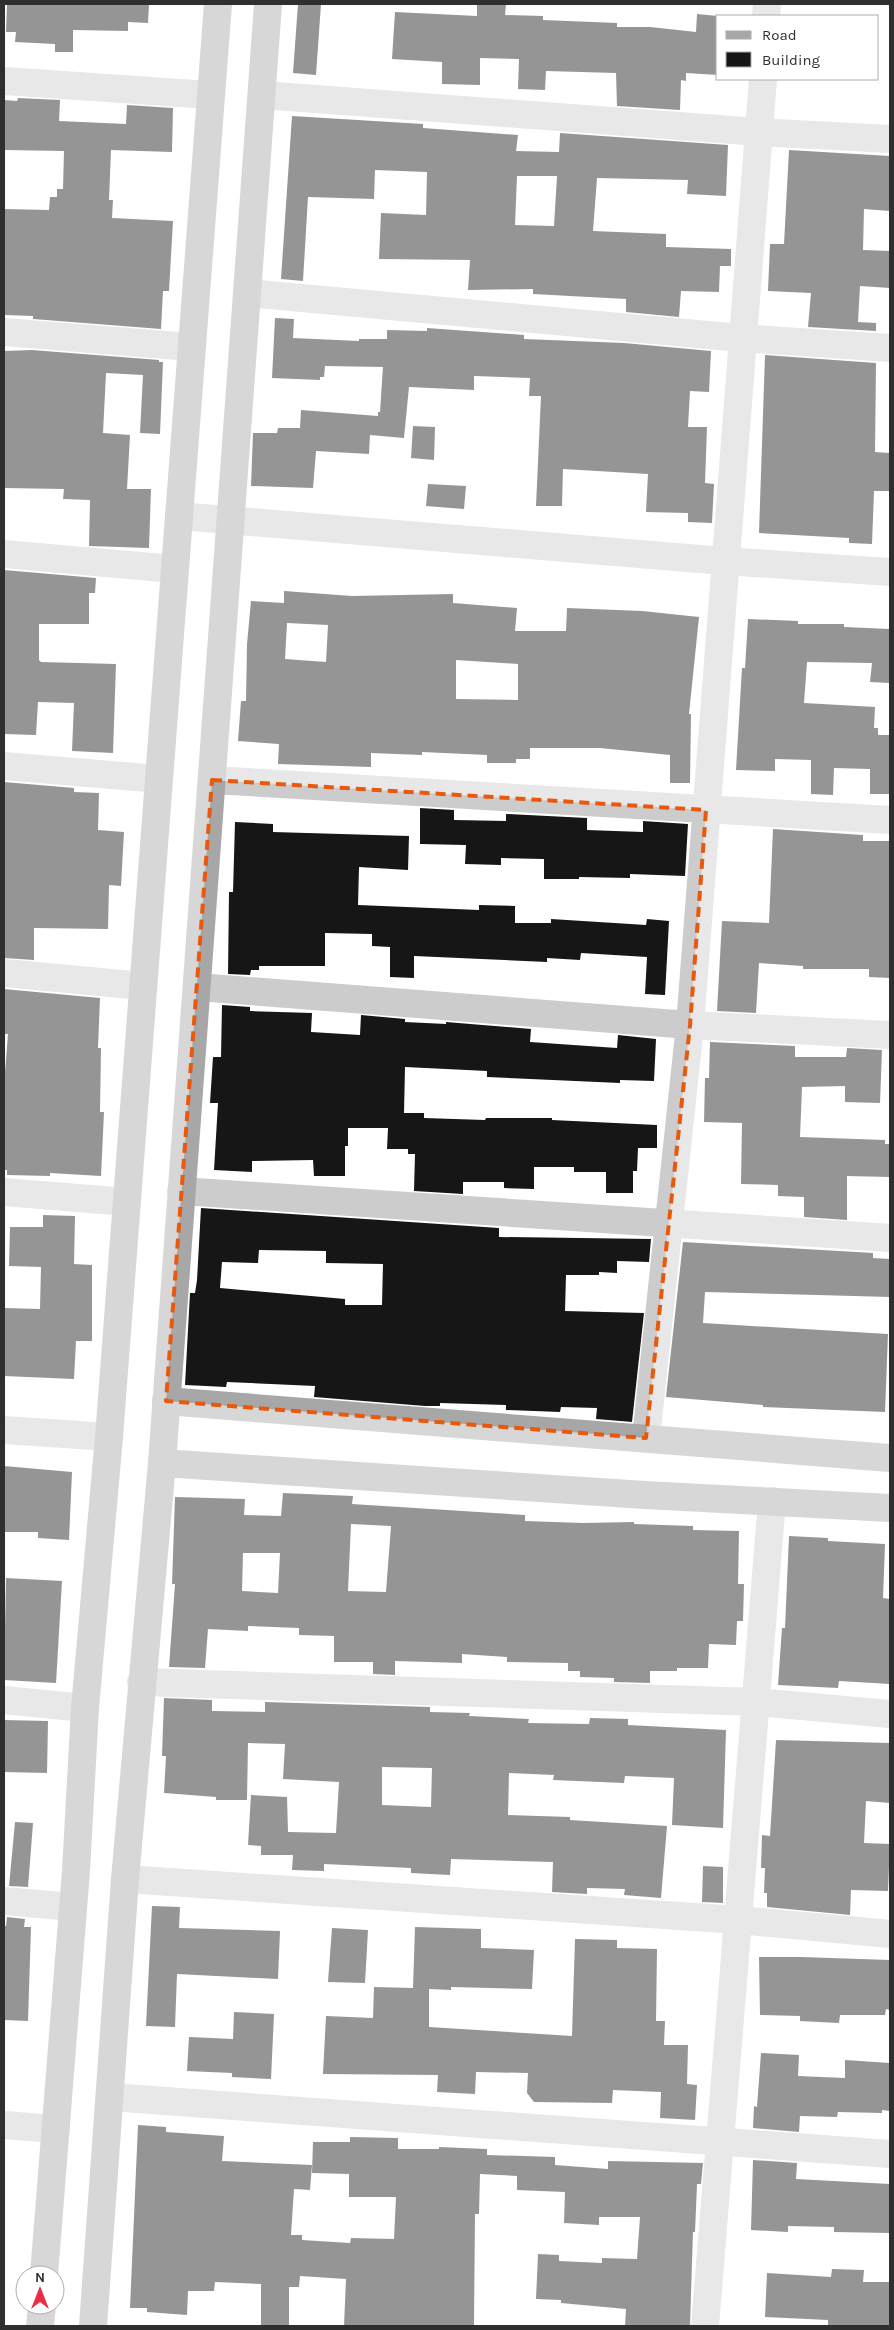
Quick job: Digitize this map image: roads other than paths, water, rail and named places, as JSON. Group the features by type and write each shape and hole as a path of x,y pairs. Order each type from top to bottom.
{"main road":[{"path":"45,2265 73,1907 85,1708 109,1437 218,4"},
{"path":"93,2326 111,2097 125,1879 141,1682 162,1463 268,4"},
{"path":"166,1401 890,1458"},
{"path":"162,1463 890,1508"}],"street":[{"path":"646,1438 690,1024 741,338 763,80"},
{"path":"4,81 210,95"},
{"path":"262,95 759,132 890,139"},
{"path":"247,293 741,338 890,348"},
{"path":"4,332 191,347"},
{"path":"179,516 724,561 890,572"},
{"path":"4,554 174,569"},
{"path":"4,766 159,779"},
{"path":"212,780 890,820"},
{"path":"4,973 143,986"},
{"path":"197,987 690,1024 890,1035"},
{"path":"181,1191 890,1238"},
{"path":"4,1192 127,1202"},
{"path":"4,1430 109,1437"},
{"path":"705,2326 772,1501"},
{"path":"141,1682 756,1702 890,1714"},
{"path":"4,1700 85,1708"},
{"path":"125,1879 739,1920 890,1934"},
{"path":"4,1901 73,1907"},
{"path":"111,2097 890,2154"},
{"path":"4,2125 56,2129"}]}
